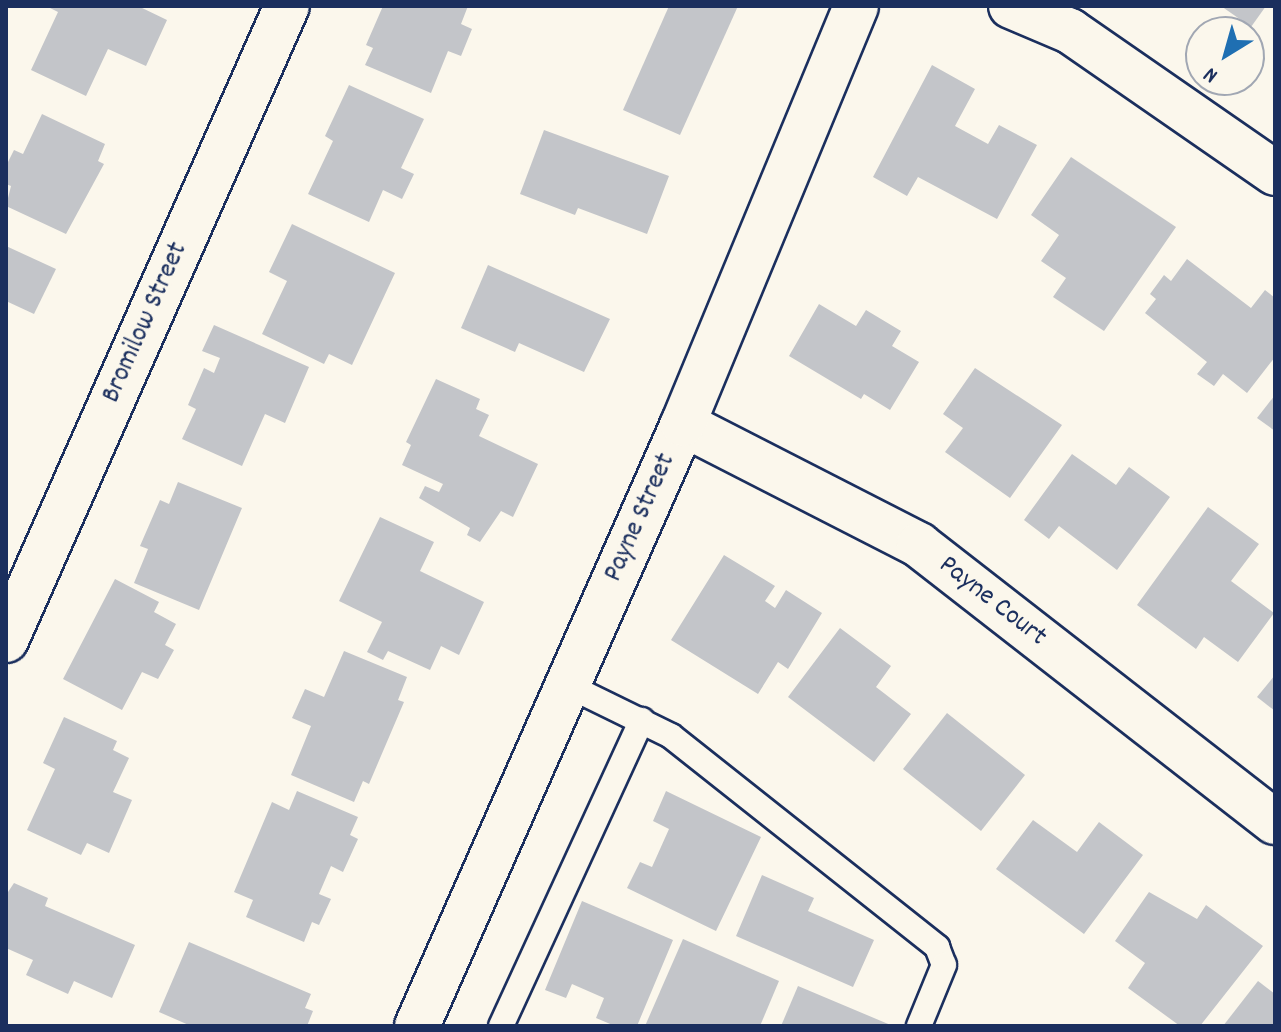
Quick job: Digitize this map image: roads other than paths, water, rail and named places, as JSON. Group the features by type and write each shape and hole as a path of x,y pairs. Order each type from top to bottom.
{"street":[{"name":"Bromilow Street","path":"6,640 287,6"},
{"name":"Payne Street","path":"423,1024 567,685 683,424 856,6"},
{"path":"1011,6 1070,31 1224,133 1275,173"},
{"name":"Payne Court","path":"683,424 919,545 1275,822"}],"lane":[{"path":"567,685 671,736 937,947 944,965 919,1026"},
{"path":"501,1026 642,720"}]}
